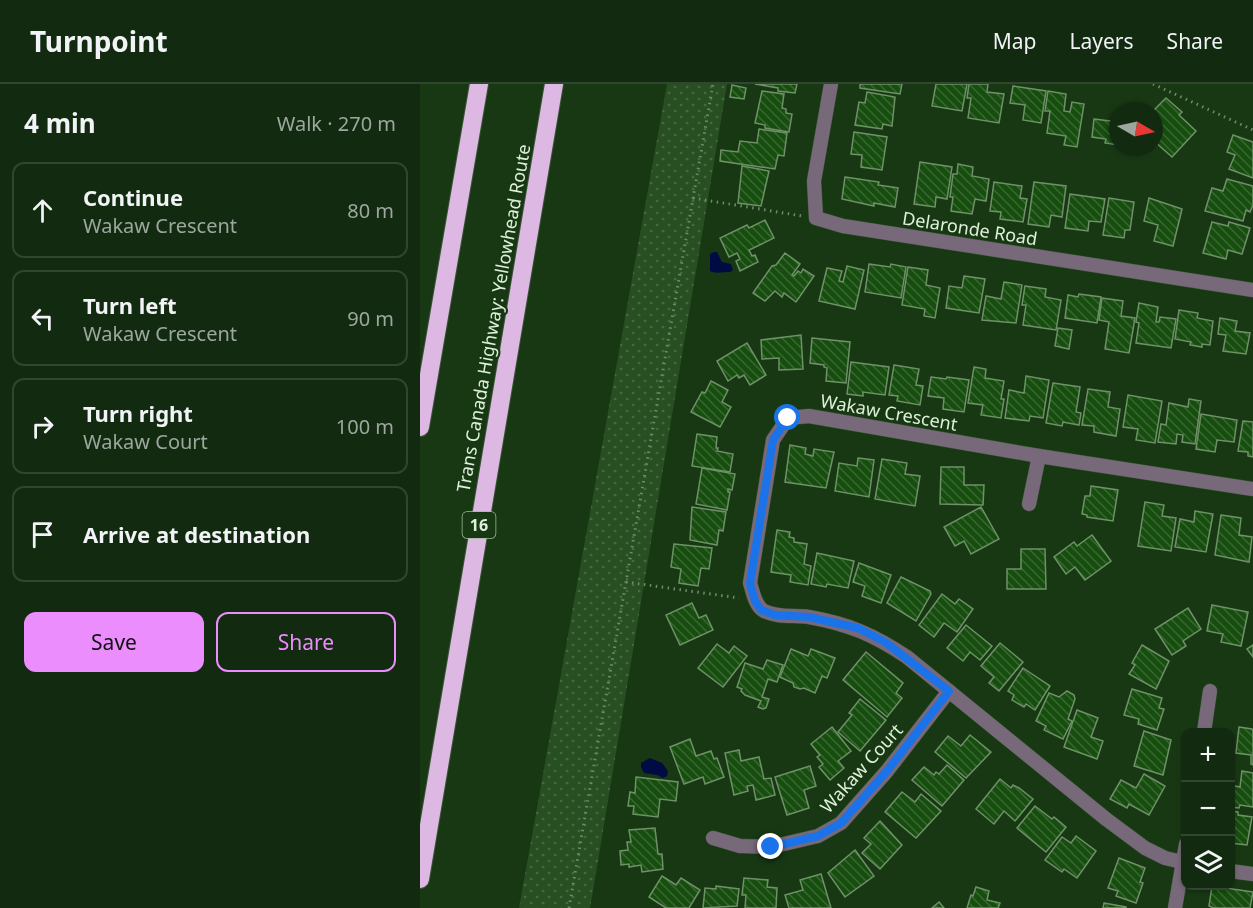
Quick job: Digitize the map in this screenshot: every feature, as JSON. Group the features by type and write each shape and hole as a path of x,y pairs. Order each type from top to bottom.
{"highway":[{"path":"465,170 472,84"},
{"path":"420,427 479,84"},
{"name":"Trans Canada Highway: Yellowhead Route","path":"420,879 554,84"},
{"path":"538,171 562,84"}],"street":[{"path":"816,218 814,181 831,84"},
{"name":"Delaronde Road","path":"816,218 854,228 1253,291"},
{"name":"Wakaw Crescent","path":"1181,861 1165,858 1145,848 885,642 858,628 809,617 775,615 761,610 755,601 750,583 773,440 788,418 809,416 1039,456 1253,489"},
{"path":"1029,504 1039,456"},
{"name":"Wakaw Court","path":"713,838 740,846 771,847 818,836 841,823 887,771 949,691"},
{"path":"1205,728 1210,691"},
{"path":"1235,872 1253,874"},
{"path":"1175,908 1181,877"}],"path":[{"path":"569,908 713,84"},
{"path":"1153,84 1253,130"},
{"path":"693,198 816,218"},
{"path":"627,582 721,595"}],"green space":[{"path":"667,84 727,84 590,908 519,908"}],"shaded area":[{"path":"717,252 722,262 731,264 733,270 719,273 710,271 710,254"},
{"path":"650,758 662,763 668,771 667,776 663,778 644,773 641,763"}],"building":[{"path":"755,84 797,84 795,93"},
{"path":"860,84 902,84 900,94 860,88"},
{"path":"936,84 967,84 962,111 932,106"},
{"path":"969,84 988,84 987,92 1004,94 999,123 968,118 971,98 967,98"},
{"path":"732,85 746,88 744,99 730,97"},
{"path":"1013,86 1046,91 1041,123 1023,120 1025,105 1010,103"},
{"path":"762,91 784,94 782,108 786,109 786,113 792,114 789,132 765,128 765,125 755,123"},
{"path":"1048,91 1066,94 1064,111 1070,112 1072,102 1084,104 1077,147 1064,145 1066,136 1047,133 1050,111 1045,111"},
{"path":"867,92 895,97 892,126 883,124 882,129 855,125 859,102 865,103"},
{"path":"1166,98 1182,112 1179,115 1196,131 1172,157 1163,149 1162,102"},
{"path":"1094,119 1109,121 1109,144 1105,143 1106,139 1092,137"},
{"path":"759,129 787,133 784,156 778,155 775,169 720,161 721,150 738,152 740,141 757,143"},
{"path":"854,132 887,137 882,170 861,167 862,155 851,154"},
{"path":"1233,135 1253,142 1253,178 1229,169 1235,155 1227,152"},
{"path":"920,162 952,167 947,199 936,197 935,207 914,204"},
{"path":"958,164 973,167 972,176 989,179 986,201 975,199 972,214 951,211 953,174 957,174"},
{"path":"742,166 769,171 761,206 738,203"},
{"path":"845,177 879,182 878,185 898,188 895,207 874,203 874,206 842,199"},
{"path":"1227,179 1253,186 1253,205 1250,212 1246,210 1243,221 1205,211 1212,188 1223,191"},
{"path":"994,182 1022,186 1020,198 1027,199 1023,222 1000,219 1001,212 990,211"},
{"path":"1034,182 1066,186 1062,217 1051,215 1049,227 1028,224"},
{"path":"1070,194 1105,199 1101,222 1089,221 1088,231 1065,228"},
{"path":"1109,198 1134,202 1130,230 1125,230 1124,238 1103,235"},
{"path":"1149,198 1182,209 1173,246 1154,241 1158,225 1144,221"},
{"path":"765,220 774,238 749,250 758,262 740,271 736,261 740,259 737,253 729,257 720,238 747,225 749,228"},
{"path":"1212,222 1228,226 1229,222 1250,228 1242,254 1228,250 1226,259 1203,253"},
{"path":"785,253 800,264 792,275 794,276 798,271 801,273 803,269 814,276 796,302 784,293 782,297 775,291 765,301 753,293 772,266 776,265"},
{"path":"869,264 906,267 901,298 865,292"},
{"path":"847,266 864,270 855,309 819,301 827,268 842,271 839,281 843,282"},
{"path":"908,267 928,270 926,285 940,288 935,318 924,316 925,309 902,305"},
{"path":"964,276 985,279 979,313 946,308 949,286 962,288"},
{"path":"1004,282 1022,285 1016,323 982,320 986,296 1001,299"},
{"path":"1025,286 1046,289 1045,297 1061,300 1056,330 1023,325 1026,305 1022,305"},
{"path":"1079,294 1101,297 1097,323 1065,318 1068,295 1078,297"},
{"path":"1102,298 1123,301 1121,316 1135,318 1129,353 1105,349 1109,322 1099,320"},
{"path":"1139,303 1158,307 1156,322 1159,322 1160,317 1176,319 1171,348 1136,343"},
{"path":"1179,310 1198,313 1197,318 1213,321 1210,345 1202,344 1202,347 1190,345 1191,342 1175,339"},
{"path":"1220,318 1237,321 1235,331 1250,333 1246,354 1223,351 1226,335 1218,334"},
{"path":"1058,328 1072,330 1069,349 1055,346"},
{"path":"801,335 803,369 779,370 779,358 762,359 761,340"},
{"path":"812,338 850,342 846,383 826,381 827,368 824,365 810,363"},
{"path":"747,343 766,375 750,385 744,375 739,378 737,375 728,381 717,361"},
{"path":"851,362 889,367 885,395 863,392 863,396 847,394"},
{"path":"894,365 919,369 916,385 923,386 920,405 897,401 898,396 889,395"},
{"path":"974,367 986,369 985,378 1004,381 1001,418 981,415 983,405 968,403"},
{"path":"1026,376 1049,380 1043,418 1030,416 1029,421 1005,418 1009,390 1024,393"},
{"path":"931,377 969,380 964,412 943,409 944,398 928,396"},
{"path":"711,381 728,390 722,402 731,407 720,427 691,412"},
{"path":"1053,383 1080,387 1076,412 1081,413 1079,425 1063,422 1062,426 1046,423"},
{"path":"1088,389 1110,392 1108,407 1120,409 1116,436 1094,432 1094,426 1082,425"},
{"path":"1128,395 1162,401 1155,443 1136,440 1138,429 1123,427"},
{"path":"1189,399 1201,401 1195,444 1182,442 1183,435 1177,434 1176,444 1158,442 1161,424 1166,425 1169,403 1188,407"},
{"path":"1201,414 1237,420 1234,442 1217,440 1215,452 1196,449"},
{"path":"1243,421 1253,422 1253,457 1248,456 1248,452 1238,451"},
{"path":"697,434 717,437 717,451 733,454 730,472 692,466"},
{"path":"790,445 806,448 805,454 813,456 814,449 834,452 826,488 785,482"},
{"path":"858,458 874,460 869,497 835,491 839,463 857,466"},
{"path":"882,459 907,463 905,474 920,476 915,506 875,499"},
{"path":"941,467 964,467 964,485 984,485 983,505 940,504"},
{"path":"702,468 735,474 732,490 728,489 730,492 727,510 696,504"},
{"path":"1091,486 1118,490 1113,521 1087,517 1082,514 1085,496 1090,496"},
{"path":"1145,502 1164,505 1162,516 1176,518 1171,551 1138,546"},
{"path":"692,507 726,512 723,531 719,530 717,545 690,540"},
{"path":"981,507 999,539 971,554 964,541 955,546 944,527"},
{"path":"1195,511 1213,514 1206,552 1175,547 1180,519 1194,522"},
{"path":"1221,515 1241,518 1239,535 1252,537 1249,562 1215,555"},
{"path":"777,530 790,532 789,537 794,538 794,542 807,544 804,564 811,566 808,585 790,582 791,575 771,572"},
{"path":"1092,535 1111,561 1085,580 1075,567 1066,574 1054,557 1074,542 1077,546"},
{"path":"674,544 712,548 709,569 701,568 698,586 679,583 681,569 671,567"},
{"path":"1021,549 1045,549 1046,589 1007,589 1007,569 1021,569"},
{"path":"817,553 854,561 848,588 811,584"},
{"path":"859,563 891,575 881,603 862,596 865,586 853,582"},
{"path":"901,577 930,591 931,594 916,621 887,603"},
{"path":"942,594 955,604 959,599 973,609 957,632 944,623 934,637 919,625"},
{"path":"692,603 699,618 706,615 713,630 680,645 666,615"},
{"path":"1212,605 1248,612 1241,646 1221,642 1223,634 1207,631"},
{"path":"1188,608 1201,629 1183,641 1186,646 1172,655 1155,629"},
{"path":"966,625 992,646 980,660 970,652 963,661 947,648"},
{"path":"1000,643 1023,662 999,691 989,683 994,677 981,666"},
{"path":"717,644 729,653 734,646 747,656 723,687 698,668"},
{"path":"1142,645 1169,661 1156,689 1129,674"},
{"path":"1253,645 1253,657 1247,649"},
{"path":"791,649 808,656 811,649 835,658 827,678 822,676 815,693 794,687 793,683 780,677"},
{"path":"866,652 903,683 896,693 902,698 887,717 843,680"},
{"path":"767,660 783,665 777,682 768,679 762,697 769,699 766,708 763,709 758,707 761,701 745,695 742,689 737,687 745,663 763,669"},
{"path":"1023,668 1050,686 1035,710 1026,704 1024,707 1012,700 1014,695 1008,691"},
{"path":"1132,689 1162,698 1159,708 1164,709 1157,730 1138,724 1139,719 1124,715"},
{"path":"1067,691 1074,695 1075,699 1068,719 1072,721 1063,739 1044,730 1046,726 1036,721 1049,693 1059,697"},
{"path":"860,699 886,720 860,751 838,732 852,715 849,713"},
{"path":"1077,710 1098,718 1091,737 1103,741 1097,759 1064,747"},
{"path":"832,727 851,751 838,761 844,768 830,780 819,767 823,764 817,757 820,755 811,744"},
{"path":"1239,727 1253,731 1253,765 1251,755 1236,753"},
{"path":"1144,731 1171,740 1163,775 1134,766"},
{"path":"970,735 991,752 966,778 935,752 948,736 961,746"},
{"path":"690,739 696,756 711,751 714,759 717,758 724,777 705,784 703,777 684,784 670,747"},
{"path":"739,750 741,761 759,757 764,779 771,778 775,795 756,800 753,785 747,786 748,791 734,795 725,753"},
{"path":"947,765 964,780 942,806 912,780 924,767 934,775 936,772 939,774"},
{"path":"810,766 816,786 804,790 809,808 787,815 775,777"},
{"path":"1242,771 1253,773 1253,807 1240,805 1239,808 1235,808 1235,786 1240,787"},
{"path":"1144,774 1165,786 1149,815 1129,804 1127,808 1110,799 1121,780 1136,788"},
{"path":"636,777 678,782 676,801 660,799 658,817 633,814 634,806 628,806 630,792 635,793"},
{"path":"1000,779 1011,788 1013,785 1019,788 1033,799 1015,821 1004,811 994,824 976,809"},
{"path":"902,792 915,802 921,794 941,811 916,838 885,812"},
{"path":"1035,806 1066,827 1046,852 1017,828"},
{"path":"1235,812 1238,812 1238,815 1252,817 1247,845 1235,844"},
{"path":"880,821 902,845 880,869 862,853 871,844 864,838"},
{"path":"655,828 658,854 662,854 663,869 642,872 641,865 629,867 629,864 621,865 620,851 628,850 627,842 631,842 629,830"},
{"path":"1076,836 1096,851 1077,878 1064,869 1062,872 1045,860 1062,837 1071,843"},
{"path":"855,850 874,876 845,897 828,873"},
{"path":"1119,858 1145,868 1136,903 1116,896 1118,891 1108,888"},
{"path":"821,874 831,908 789,908 785,895 803,890 800,880"},
{"path":"662,876 676,885 681,878 700,890 689,908 666,908 649,897"},
{"path":"744,878 768,880 767,887 777,888 776,908 745,908 746,895 742,895"},
{"path":"716,886 739,889 737,906 703,908 705,888 716,889"},
{"path":"976,887 989,891 987,900 1000,903 998,908 967,908"},
{"path":"1211,890 1253,892 1250,908 1209,906"},
{"path":"939,902 944,908 932,908"},
{"path":"1104,903 1126,907 1126,908 1103,908"}],"route":[{"path":"771,847 818,836 841,823 887,771 949,691 907,657 858,628 809,617 775,615 761,610 755,601 750,583 773,440 788,418"}]}
